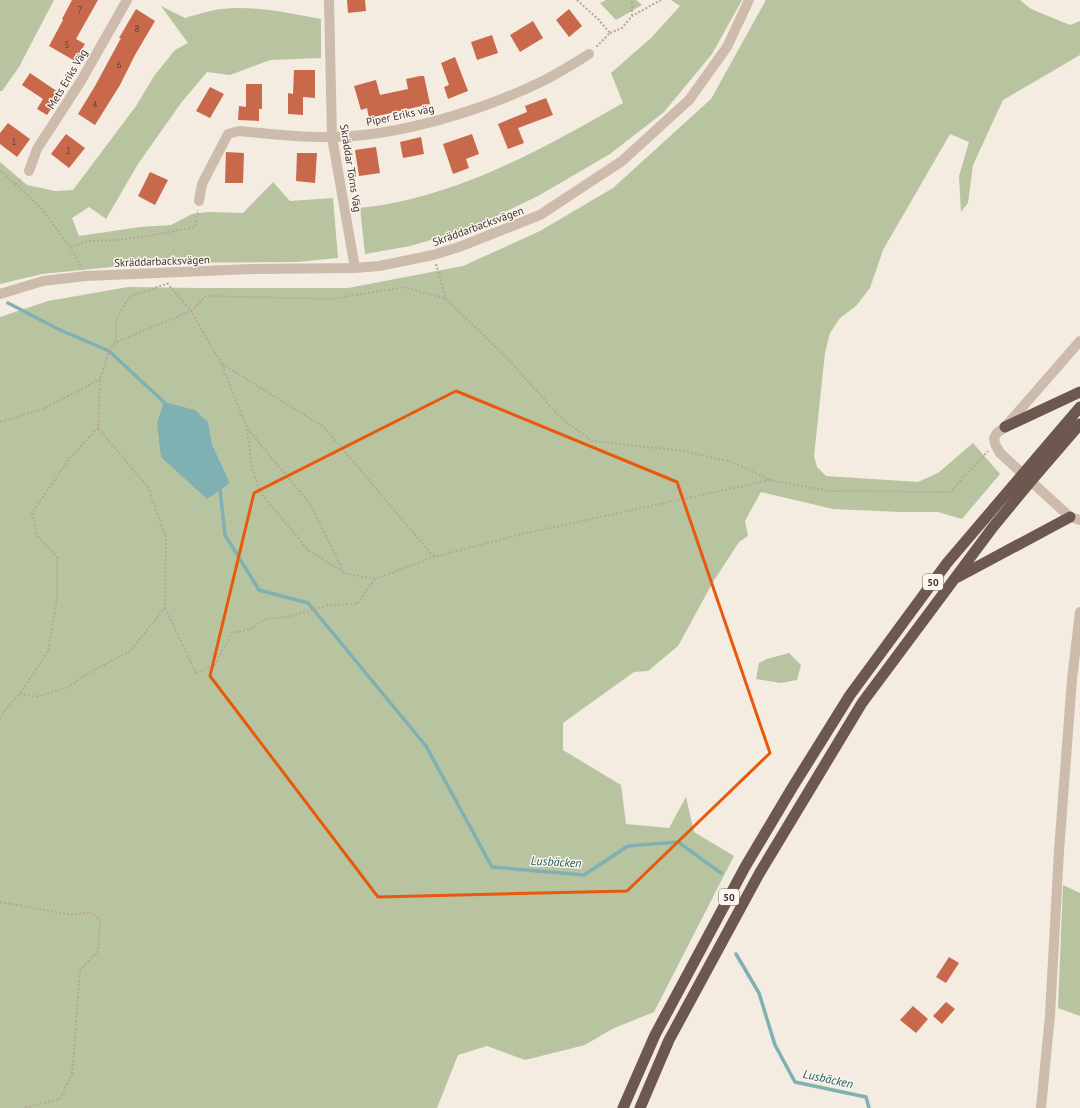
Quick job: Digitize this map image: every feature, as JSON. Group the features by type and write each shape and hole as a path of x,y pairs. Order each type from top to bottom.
{"highway":[{"path":"1005,427 1080,392"},
{"name":"50","path":"640,1108 669,1040 759,874 862,703 994,527 1027,478 1080,407"},
{"name":"50","path":"623,1108 655,1035 745,867 850,695 947,563 1080,424"},
{"path":"954,579 1075,518"}],"street":[{"name":"Mets Eriks Väg","path":"29,171 37,149 81,81 127,0"},
{"name":"Skräddar Törns Väg","path":"329,0 332,137 355,268"},
{"name":"Skräddarbacksvägen","path":"0,294 43,281 86,276 251,269 355,268 379,266 433,255 459,247 540,215 622,161 689,100 727,47 749,0"},
{"name":"Piper Eriks väg","path":"199,201 202,184 228,134 239,131 282,135 332,137 376,134 443,119 489,104 545,80 590,54"},
{"path":"1075,518 1027,478 1000,453 995,444 994,438 1080,341"},
{"path":"1041,1108 1050,1014 1061,828 1072,679 1080,612"}],"path":[{"path":"577,0 599,20 610,33"},
{"path":"632,0 632,16"},
{"path":"590,54 610,33 622,28 632,16 661,0"},
{"path":"0,170 41,208 70,247 86,276"},
{"path":"70,247 88,242 120,240 195,227 199,201"},
{"path":"433,255 446,299"},
{"path":"164,273 167,283 191,311 221,363 247,428 252,468 260,492 308,550 344,573 376,579 434,557 518,535 770,480"},
{"path":"0,718 8,706 20,694 48,651 57,600 57,557 37,535 32,513 68,460 98,428 100,379 110,351 116,342 116,320 129,297 167,283"},
{"path":"116,342 191,311 206,296 331,299 405,287 446,299 508,359 561,418 592,441 684,451 732,462 770,480 829,491 950,492 995,444"},
{"path":"221,363 324,427 434,557"},
{"path":"0,422 43,409 100,379"},
{"path":"98,428 148,487 166,538 165,608 196,673 214,666 232,633 250,629 265,619 291,616 329,605 357,604 376,579"},
{"path":"247,428 310,504 344,573"},
{"path":"20,694 37,697 69,687 83,676 130,651 165,608"},
{"path":"0,902 72,915 91,912 100,920 98,951 80,970 72,1074 60,1099 23,1108"}],"highlighted area":[{"path":"456,391 677,482 770,753 627,891 378,897 210,676 254,493"}],"green space":[{"path":"0,0 54,0 19,67 2,91 0,91"},
{"path":"606,0 636,0 642,5 616,20 600,3"},
{"path":"671,0 742,0 712,54 664,112 610,154 538,196 470,229 410,246 365,254 360,208 395,203 430,194 463,183 561,138 623,103 611,73 651,38 680,6"},
{"path":"766,0 1020,0 1031,9 1070,25 1080,21 1080,55 1003,100 973,165 968,203 961,212 959,176 969,142 950,134 883,250 870,288 856,306 840,318 830,333 825,353 814,456 817,467 826,476 918,482 938,473 973,443 1000,474 962,519 938,512 833,509 761,492 745,521 748,536 739,542 713,582 678,646 648,671 634,672 563,723 563,750 621,785 626,824 669,828 686,797 694,832 734,856 654,1012 612,1029 585,1045 525,1060 487,1046 458,1055 437,1108 0,1108 0,317 48,301 128,287 348,288 463,266 540,231 613,188 711,99","holes":["208,422 212,444 230,483 220,489"]},
{"path":"161,6 185,18 215,10 242,8 268,10 321,19 321,58 270,60 230,75 207,72 181,103 138,164 106,219 89,207 72,218 79,236 140,227 171,225 192,214 208,212 243,213 273,182 290,201 333,198 338,258 297,262 151,263 42,274 0,284 0,162 27,185 55,191 73,190 136,106 154,76 175,50 188,43"},
{"path":"789,653 801,665 797,680 781,683 756,679 759,663 767,659"},
{"path":"1063,885 1080,893 1080,1016 1058,1008"}],"water":[{"path":"164,402 195,410 208,422 212,444 230,483 207,499 161,457 157,423"}],"building":[{"path":"72,0 98,0 76,39 85,44 75,61 49,46"},
{"path":"347,0 365,0 366,11 348,13"},
{"path":"136,9 155,21 135,55 120,85 95,125 78,114 95,86 121,38 119,38"},
{"path":"569,9 582,26 569,37 556,20"},
{"path":"533,21 543,38 520,52 510,35"},
{"path":"492,35 498,53 477,60 471,42"},
{"path":"455,57 468,91 448,99 444,87 449,85 441,63"},
{"path":"294,70 315,70 315,98 303,97 303,115 288,114 288,93 293,94"},
{"path":"30,73 61,94 47,115 37,109 43,99 22,85"},
{"path":"424,76 430,104 369,118 367,108 361,110 354,86 376,80 380,95 408,89 406,79"},
{"path":"246,84 262,84 262,109 259,109 259,121 238,120 239,106 246,107"},
{"path":"210,87 224,94 210,118 196,111"},
{"path":"546,98 553,115 518,128 524,143 508,149 498,124 527,112 525,106"},
{"path":"8,123 30,139 17,157 0,144 0,133"},
{"path":"66,134 85,148 69,168 51,154"},
{"path":"472,134 479,154 466,159 469,168 453,174 443,144"},
{"path":"421,137 424,154 403,158 400,142"},
{"path":"376,147 380,173 359,176 355,150"},
{"path":"226,152 244,153 243,183 225,183"},
{"path":"297,153 317,153 315,183 296,181"},
{"path":"150,172 168,180 155,205 138,196"},
{"path":"949,957 959,963 946,983 936,977"},
{"path":"946,1002 955,1009 942,1024 933,1016"},
{"path":"913,1006 928,1019 916,1033 900,1020"}],"waterway":[{"path":"8,303 58,329 109,351 166,405"},
{"path":"218,486 220,489 225,535 259,590 308,603 426,746 492,867 584,875 628,846 678,842 721,873"},
{"name":"Lusbäcken","path":"736,954 759,993 775,1045 795,1082 866,1097 869,1108"}]}
